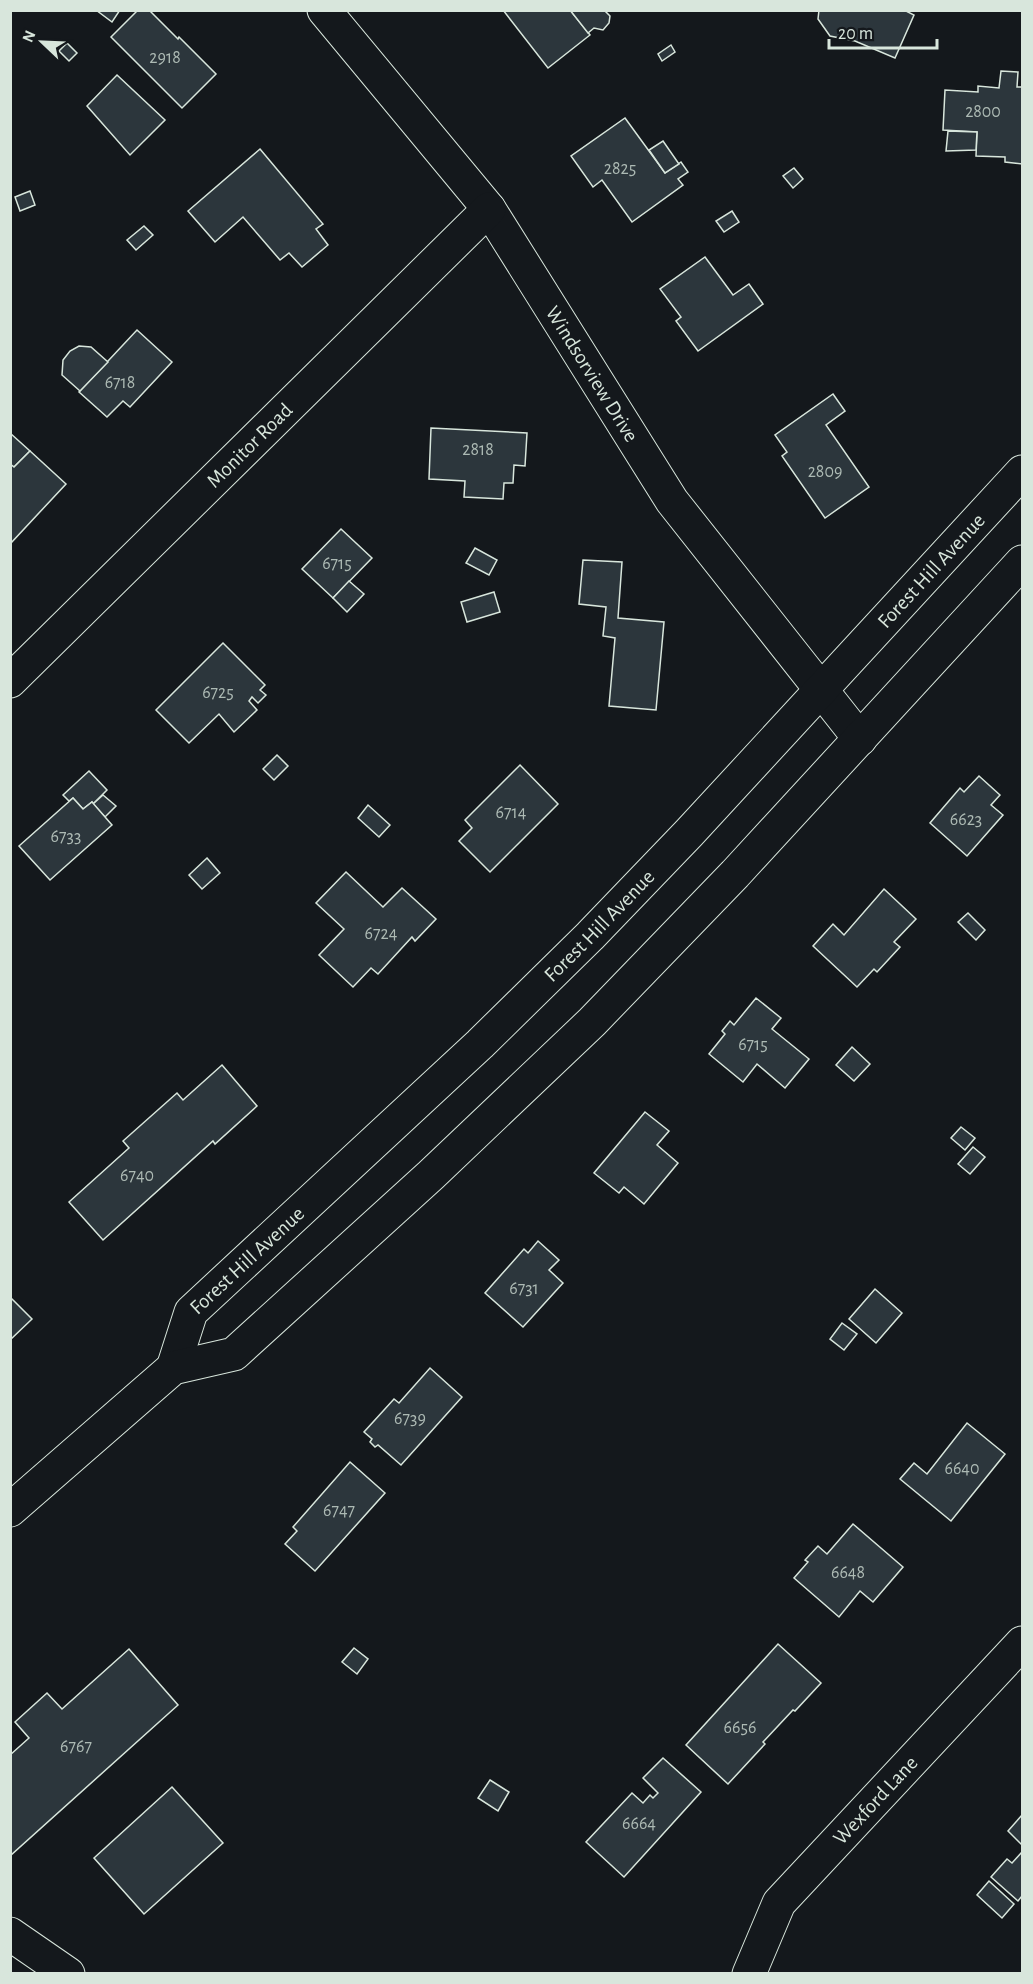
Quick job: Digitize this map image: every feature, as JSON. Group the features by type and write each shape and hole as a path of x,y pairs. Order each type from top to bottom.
{"main road":[{"name":"Windsorview Drive","path":"324,10 489,209 672,501 861,739"},
{"name":"Monitor Road","path":"10,681 489,209"},
{"name":"Forest Hill Avenue","path":"173,1368 191,1312 480,1044 590,936 689,833 1023,472"},
{"path":"10,1510 173,1368 234,1354 432,1175 592,1022 735,874 1023,562"},
{"name":"Wexford Lane","path":"749,1974 779,1903 1023,1643"},
{"path":"10,1934 68,1974"}],"building":[{"path":"96,10 120,10 112,22"},
{"path":"138,10 149,10 216,74 182,108 111,37"},
{"path":"503,10 570,10 590,35 548,68"},
{"path":"570,10 604,10 610,16 609,23 603,30 594,28 588,33"},
{"path":"819,10 904,10 914,15 895,58 855,41 830,36 818,19"},
{"path":"67,43 77,53 69,61 59,51"},
{"path":"671,45 675,52 662,61 658,54"},
{"path":"1001,71 1018,72 1017,87 1022,87 1022,164 1005,162 1005,157 976,156 977,132 943,130 945,90 978,92 978,86 999,88"},
{"path":"117,75 165,120 130,155 87,106"},
{"path":"625,118 665,173 681,162 688,172 678,179 683,185 632,222 602,180 593,187 571,156"},
{"path":"948,131 977,132 976,150 946,151"},
{"path":"663,141 679,164 665,173 649,150"},
{"path":"260,149 323,224 316,229 328,245 302,267 289,253 280,260 243,217 215,242 188,211"},
{"path":"794,168 803,179 793,188 783,176"},
{"path":"30,191 35,205 20,211 15,197"},
{"path":"732,211 739,222 724,232 716,221"},
{"path":"144,226 153,235 136,250 127,240"},
{"path":"705,257 733,295 749,284 763,304 698,351 676,321 681,317 660,289"},
{"path":"137,330 172,362 130,407 123,401 107,417 79,392"},
{"path":"79,346 91,347 108,362 80,391 62,375 63,360 70,351"},
{"path":"833,394 845,411 826,425 869,487 825,518 782,456 787,452 775,435"},
{"path":"431,428 527,433 525,466 514,465 513,483 504,483 503,499 464,497 465,481 429,479"},
{"path":"10,433 30,451 14,467 10,464"},
{"path":"30,451 66,484 10,544 10,464 14,467"},
{"path":"341,529 372,558 333,598 302,569"},
{"path":"475,548 497,560 489,575 466,563"},
{"path":"583,560 622,562 618,618 664,622 656,710 609,706 615,638 603,636 606,607 579,604"},
{"path":"349,581 364,594 347,612 333,598"},
{"path":"494,592 500,612 467,622 461,602"},
{"path":"223,643 265,685 260,690 266,695 258,703 252,697 249,701 257,710 234,732 219,714 189,743 156,710"},
{"path":"277,755 288,766 274,780 263,769"},
{"path":"520,765 558,804 490,872 459,841 472,828 465,820"},
{"path":"89,771 107,790 93,804 92,802 83,809 73,798 69,801 63,795"},
{"path":"979,776 1000,795 991,805 1003,815 967,856 930,823 960,788 964,792"},
{"path":"103,795 116,806 105,817 93,804"},
{"path":"73,798 83,809 92,802 112,825 50,880 19,846"},
{"path":"368,805 390,825 379,837 358,818"},
{"path":"207,858 220,873 202,889 189,875"},
{"path":"346,872 383,907 402,888 436,919 415,941 412,937 378,974 371,968 353,987 319,955 344,929 316,903"},
{"path":"884,889 916,919 894,942 900,947 877,972 874,969 857,987 813,946 833,924 844,935"},
{"path":"968,913 985,930 976,940 958,922"},
{"path":"756,998 781,1018 772,1029 809,1059 785,1088 757,1064 743,1082 709,1054 725,1034 722,1031 730,1021 734,1025"},
{"path":"852,1047 870,1064 854,1081 836,1065"},
{"path":"222,1065 257,1106 215,1144 213,1141 103,1240 69,1202 129,1148 123,1141 177,1093 183,1100"},
{"path":"645,1112 669,1131 657,1145 678,1163 644,1204 624,1187 619,1193 594,1173"},
{"path":"961,1127 975,1138 965,1150 951,1138"},
{"path":"973,1147 985,1157 970,1174 958,1164"},
{"path":"538,1241 559,1260 549,1270 563,1283 523,1327 485,1293 524,1249 528,1253"},
{"path":"875,1289 902,1313 876,1343 849,1319"},
{"path":"10,1297 32,1319 10,1340"},
{"path":"842,1323 857,1334 844,1350 830,1339"},
{"path":"430,1368 462,1397 401,1465 378,1445 375,1447 370,1442 372,1439 364,1432 394,1399 399,1403"},
{"path":"967,1423 1005,1454 951,1521 900,1479 914,1463 927,1474"},
{"path":"350,1462 385,1493 315,1571 285,1544 297,1531 293,1527"},
{"path":"853,1524 903,1567 873,1602 860,1591 839,1617 794,1578 808,1562 805,1560 818,1546 827,1554"},
{"path":"778,1644 821,1683 763,1742 765,1744 728,1784 686,1745"},
{"path":"354,1648 368,1659 357,1674 342,1662"},
{"path":"129,1649 178,1705 11,1855 10,1755 29,1738 15,1722 47,1693 62,1709"},
{"path":"663,1758 701,1792 624,1877 586,1842 632,1793 643,1803 650,1795 653,1798 658,1793 643,1778"},
{"path":"490,1780 509,1792 498,1811 478,1798"},
{"path":"172,1787 223,1843 144,1914 94,1858"},
{"path":"1022,1815 1022,1845 1008,1831"},
{"path":"1022,1852 1022,1896 1018,1901 991,1877 1007,1859 1012,1863"},
{"path":"989,1881 1014,1904 1002,1918 977,1895"}]}
